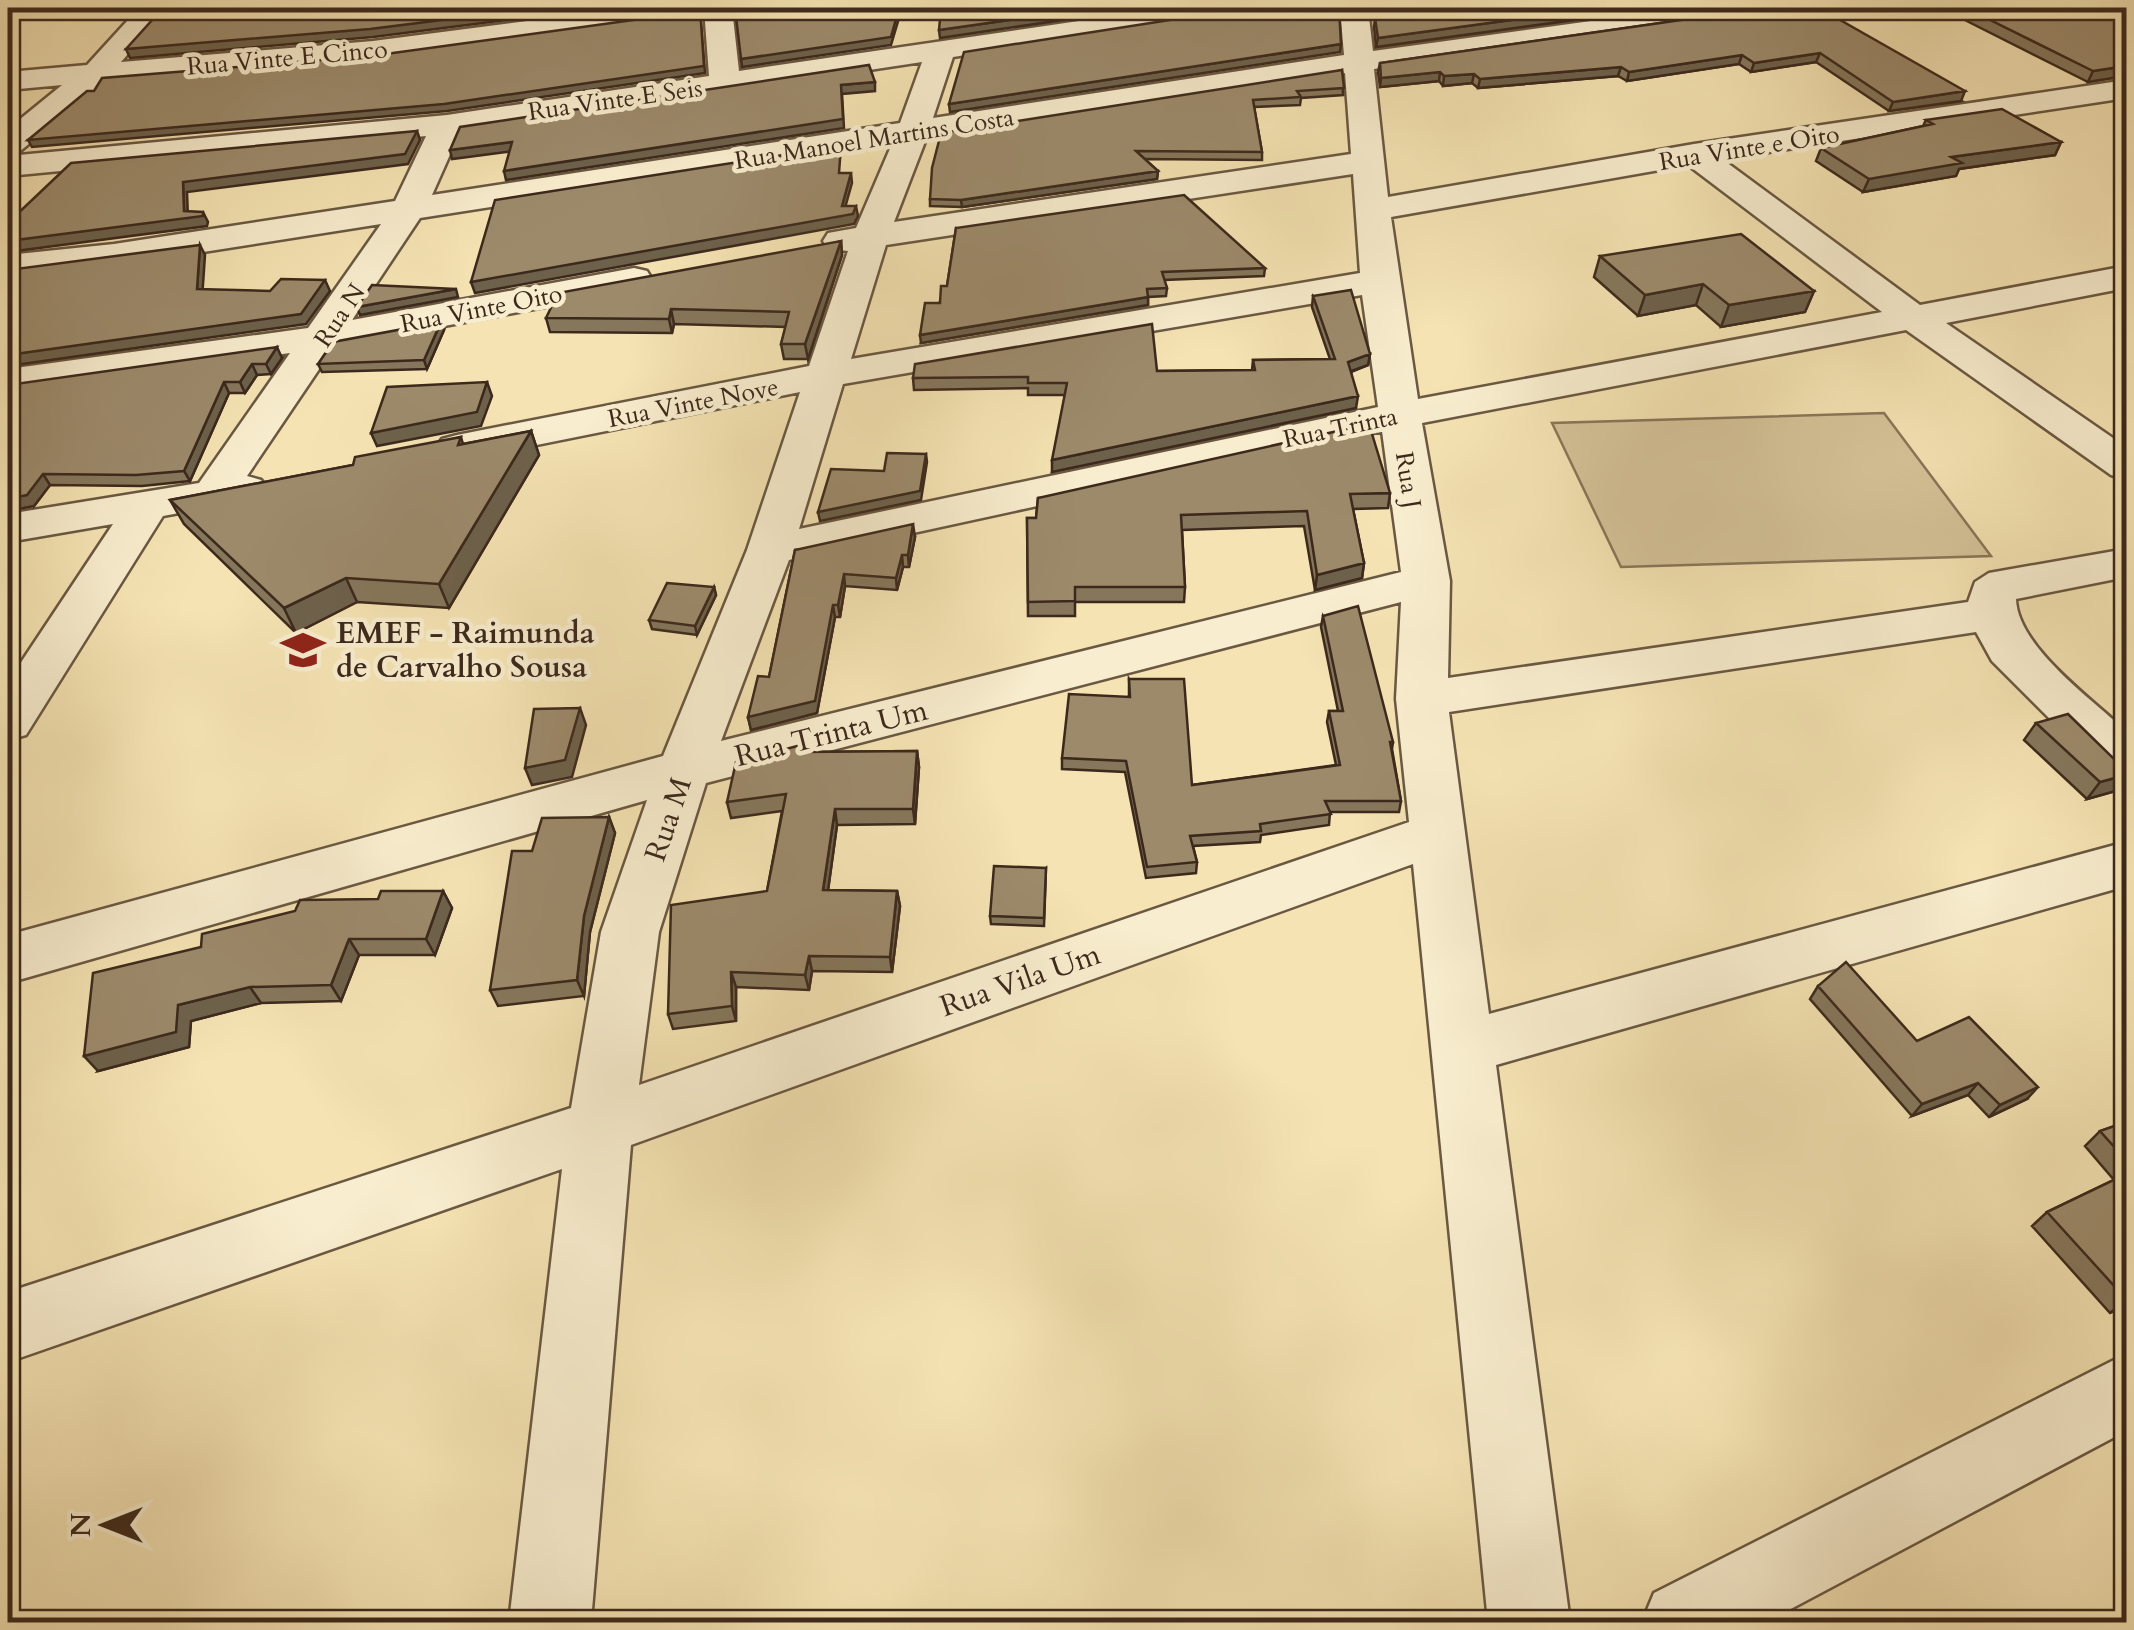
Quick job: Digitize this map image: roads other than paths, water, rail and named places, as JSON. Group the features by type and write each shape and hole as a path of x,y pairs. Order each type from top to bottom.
{"street":[{"path":"8,10 36,8"},
{"path":"8,145 95,74 154,8"},
{"name":"Rua Vinte E Cinco","path":"8,81 372,50 686,8"},
{"path":"718,8 725,82"},
{"name":"Rua Vinte E Seis","path":"8,166 447,124 1220,8"},
{"name":"Rua J","path":"1354,8 1379,281 1426,581 1422,699 1530,1622"},
{"name":"Rua Manoel Martins Costa","path":"8,266 114,254 1358,62 1740,8"},
{"path":"1524,15 1536,22 1592,29"},
{"name":"Rua M","path":"538,1616 600,1127 630,932 684,770 770,550 872,235 940,51"},
{"name":"Rua Vinte e Oito","path":"1372,210 1694,154 2126,89"},
{"name":"Rua N","path":"213,496 408,210 447,124"},
{"path":"1694,154 1914,318 2126,466"},
{"path":"813,246 1367,162"},
{"name":"Rua Vinte Oito","path":"8,381 324,338 676,272"},
{"name":"Rua Trinta","path":"770,550 1398,415 2126,277"},
{"name":"Rua Vinte Nove","path":"424,454 826,376 1379,281"},
{"path":"8,528 290,480"},
{"path":"8,722 148,506"},
{"path":"1422,699 1999,599 2126,564"},
{"name":"Rua Trinta Um","path":"8,959 684,770 1426,581"},
{"path":"1999,599 2009,649 2126,762"},
{"name":"Rua Vila Um","path":"8,1326 600,1127 1440,834"},
{"path":"1464,1047 2126,864"},
{"path":"1684,1622 2126,1391"}],"place":[{"name":"EMEF - Raimunda de Carvalho Sousa","path":"303,650"}]}
